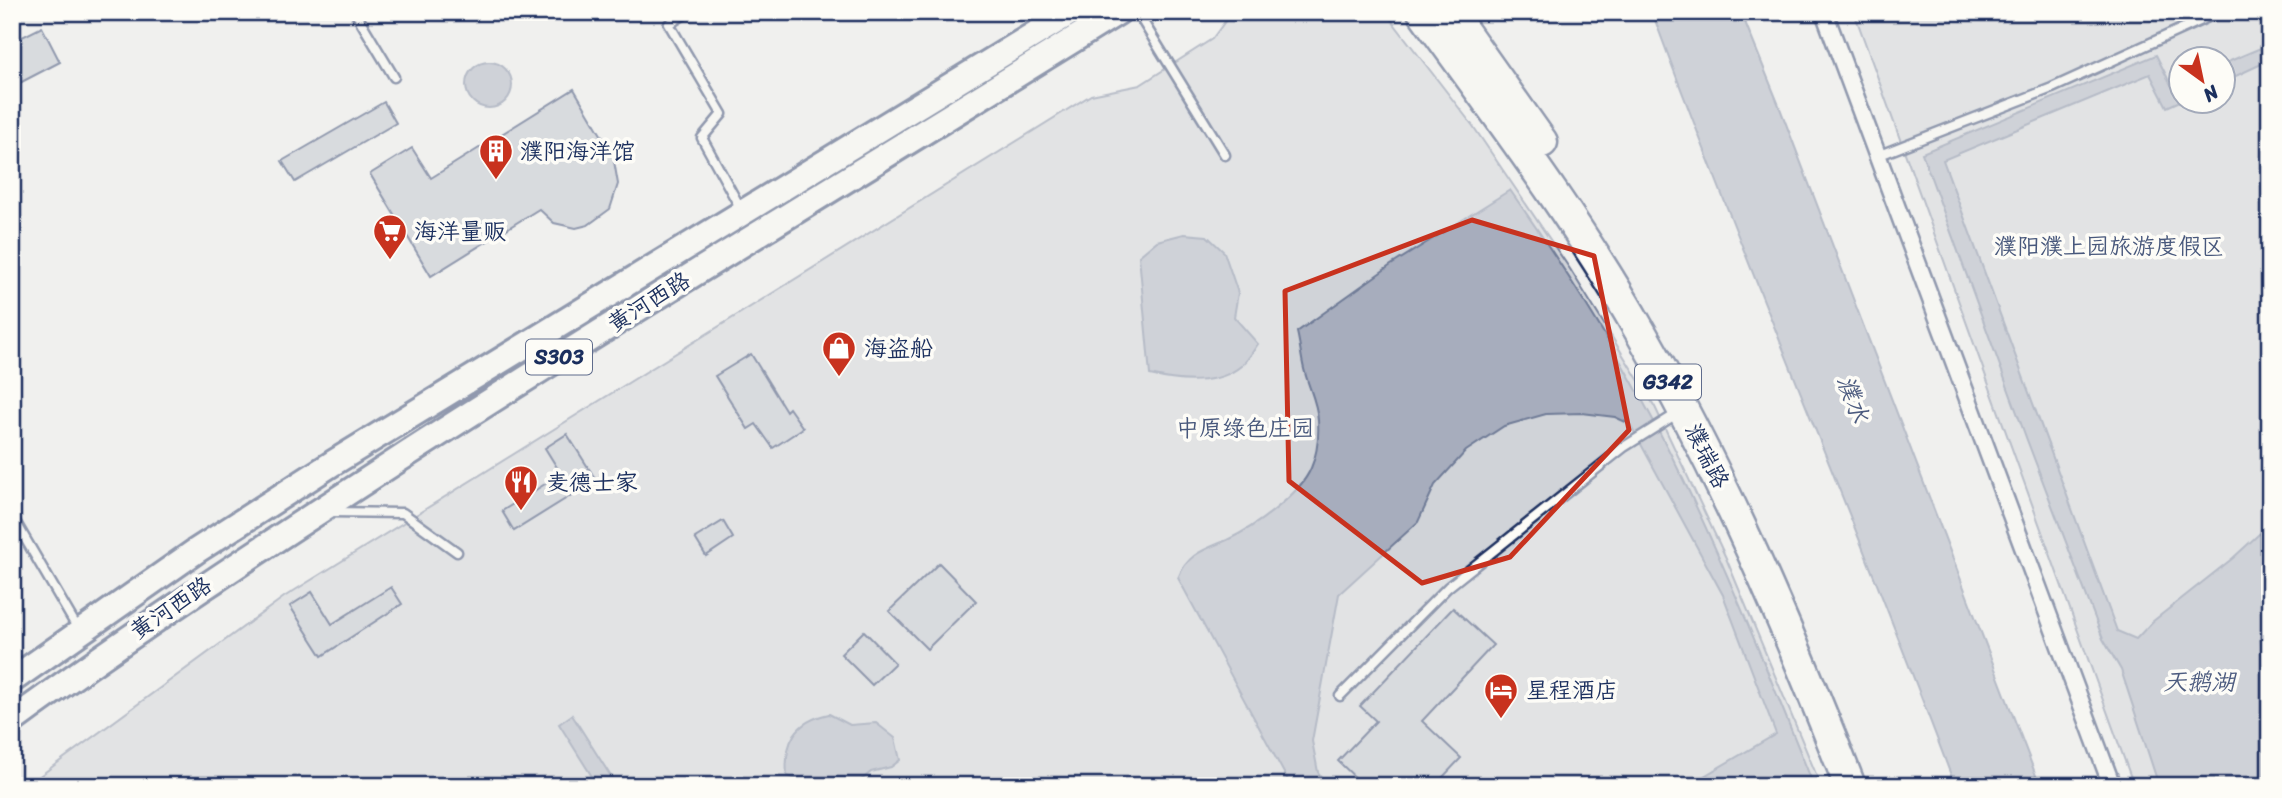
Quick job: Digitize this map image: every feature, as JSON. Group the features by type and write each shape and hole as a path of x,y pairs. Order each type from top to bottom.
{"highway":[{"name":"濮瑞路","path":"1423,12 1540,174 1590,248 1641,332 1736,513 1769,586 1850,786"},
{"name":"濮瑞路","path":"1450,12 1607,238 1671,344 1754,504 1793,591 1871,786"}],"main road":[{"name":"黄河西路","path":"12,680 196,551 333,463 1071,12"},
{"name":"黄河西路","path":"12,721 140,629 533,373 1118,12"}],"street":[{"path":"1824,12 2112,786"}],"lane":[{"path":"355,12 394,77"},
{"path":"688,12 668,24 722,114 702,138 743,213"},
{"path":"1137,12 1225,155"},
{"path":"1877,156 2052,88 2219,12"},
{"path":"1340,696 1448,587 1624,447 1683,410"},
{"path":"318,512 403,513 457,552"},
{"path":"12,516 79,631"}],"highlighted area":[{"path":"1472,220 1594,256 1629,430 1510,557 1422,583 1289,481 1285,291"}],"green space":[{"name":"中原绿色庄园","path":"1232,12 1385,12 1473,126 1570,269 1655,407 1726,558 1821,786 26,786 284,597 1091,95 1140,85 1212,39"},
{"name":"濮阳濮上园旅游度假区","path":"1854,12 2270,12 2270,786 2134,786"}],"water":[{"name":"濮水","path":"1652,12 1741,12 2040,786 1955,786"},
{"path":"2270,44 2270,60 2236,76 2236,58"},
{"name":"天鹅湖","path":"2156,55 2166,75 2166,105 2150,74 1943,160 2117,631 2136,639 2152,622 2233,558 2270,524 2270,624 2260,637 2262,655 2270,663 2270,786 2159,786 2121,670 2103,639 1922,153"},
{"path":"489,62 506,68 512,85 506,102 489,108 472,102 466,85 472,68"},
{"path":"1510,190 1602,330 1663,440 1734,592 1814,786 1687,786 1776,734 1723,595 1630,424 1615,417 1582,413 1546,414 1504,426 1466,451 1435,485 1418,522 1339,594 1312,741 1318,772 1327,786 1291,786 1178,578 1187,563 1198,553 1238,535 1275,510 1297,489 1311,468 1317,444 1318,420 1297,332 1391,265"},
{"path":"1184,234 1207,236 1224,252 1238,293 1234,317 1258,344 1241,366 1221,377 1185,381 1150,375 1139,256 1157,241"},
{"path":"829,714 850,725 876,723 895,738 900,760 891,767 871,772 854,786 823,786 787,776 788,753 794,735 808,722"},
{"path":"572,715 617,786 598,786 559,724"}],"building":[{"path":"42,27 60,62 12,87 12,42"},
{"name":"濮阳海洋馆","path":"574,89 616,160 618,184 610,209 588,225 576,228 554,223 539,209 431,276 370,174 412,148 431,178"},
{"path":"384,102 396,123 295,182 282,161"},
{"path":"751,354 786,411 789,408 803,428 773,448 756,424 748,429 715,376"},
{"path":"567,434 596,480 514,531 502,511 561,474 545,448"},
{"path":"723,521 733,538 706,556 695,538"},
{"path":"939,563 976,601 927,649 889,611"},
{"path":"391,587 402,604 322,656 290,606 312,592 332,624"},
{"path":"1453,608 1493,645 1422,721 1461,758 1442,778 1450,786 1364,786 1338,761 1376,721 1360,706"},
{"path":"864,631 895,663 872,685 841,654"}],"place":[{"name":"濮阳海洋馆","path":"496,181"},
{"name":"海洋量贩","path":"390,261"},
{"name":"海盗船","path":"839,378"},
{"name":"麦德士家","path":"521,512"},
{"name":"星程酒店","path":"1501,720"}]}
